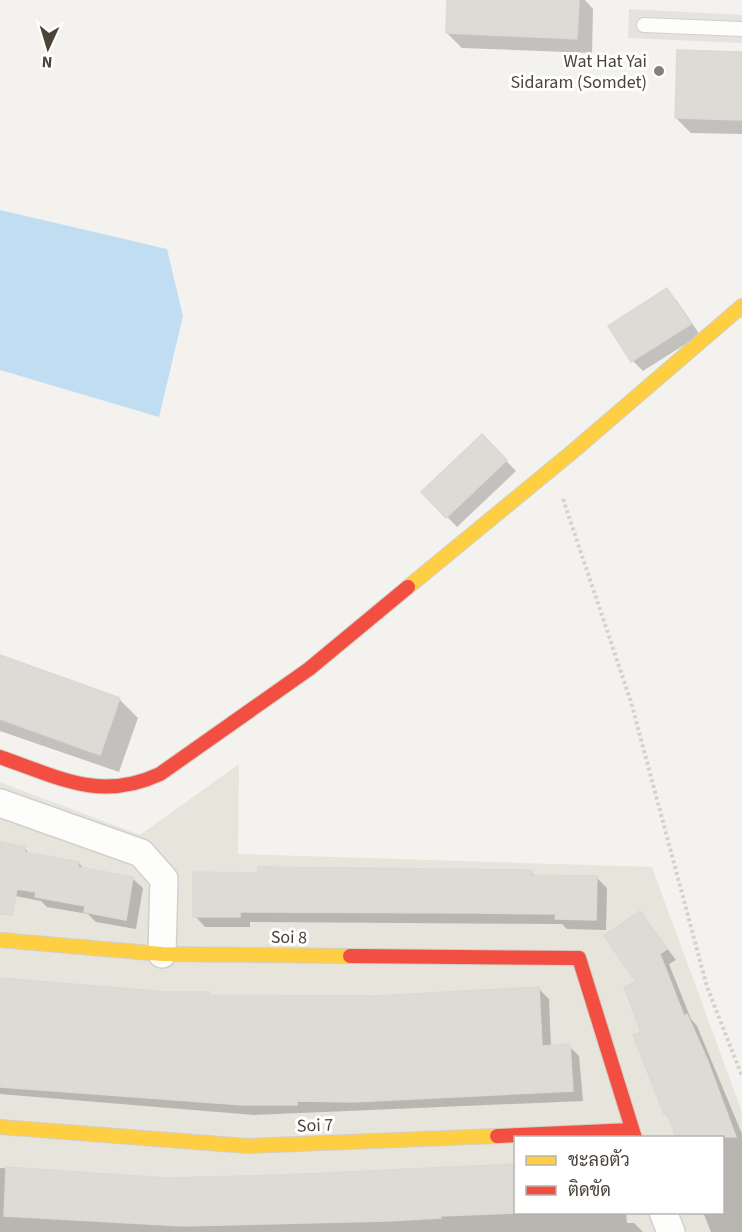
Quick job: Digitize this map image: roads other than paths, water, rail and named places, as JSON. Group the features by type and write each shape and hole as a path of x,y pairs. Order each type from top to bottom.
{"street":[{"path":"0,757 86,787 136,785 160,774 309,669 553,468 742,306"},
{"path":"0,803 141,853 164,879 162,954"},
{"name":"Soi 8","path":"0,940 162,954 579,958 633,1134"},
{"name":"Soi 7","path":"0,1127 247,1146 514,1138"},
{"name":"Soi 7","path":"569,1136 633,1134"},
{"path":"664,1214 671,1232"}],"lane":[{"path":"644,25 742,29"}],"water":[{"path":"0,210 167,249 183,316 159,417 0,370"}],"place":[{"name":"Wat Hat Yai Sidaram (Somdet)","path":"659,71"}]}
